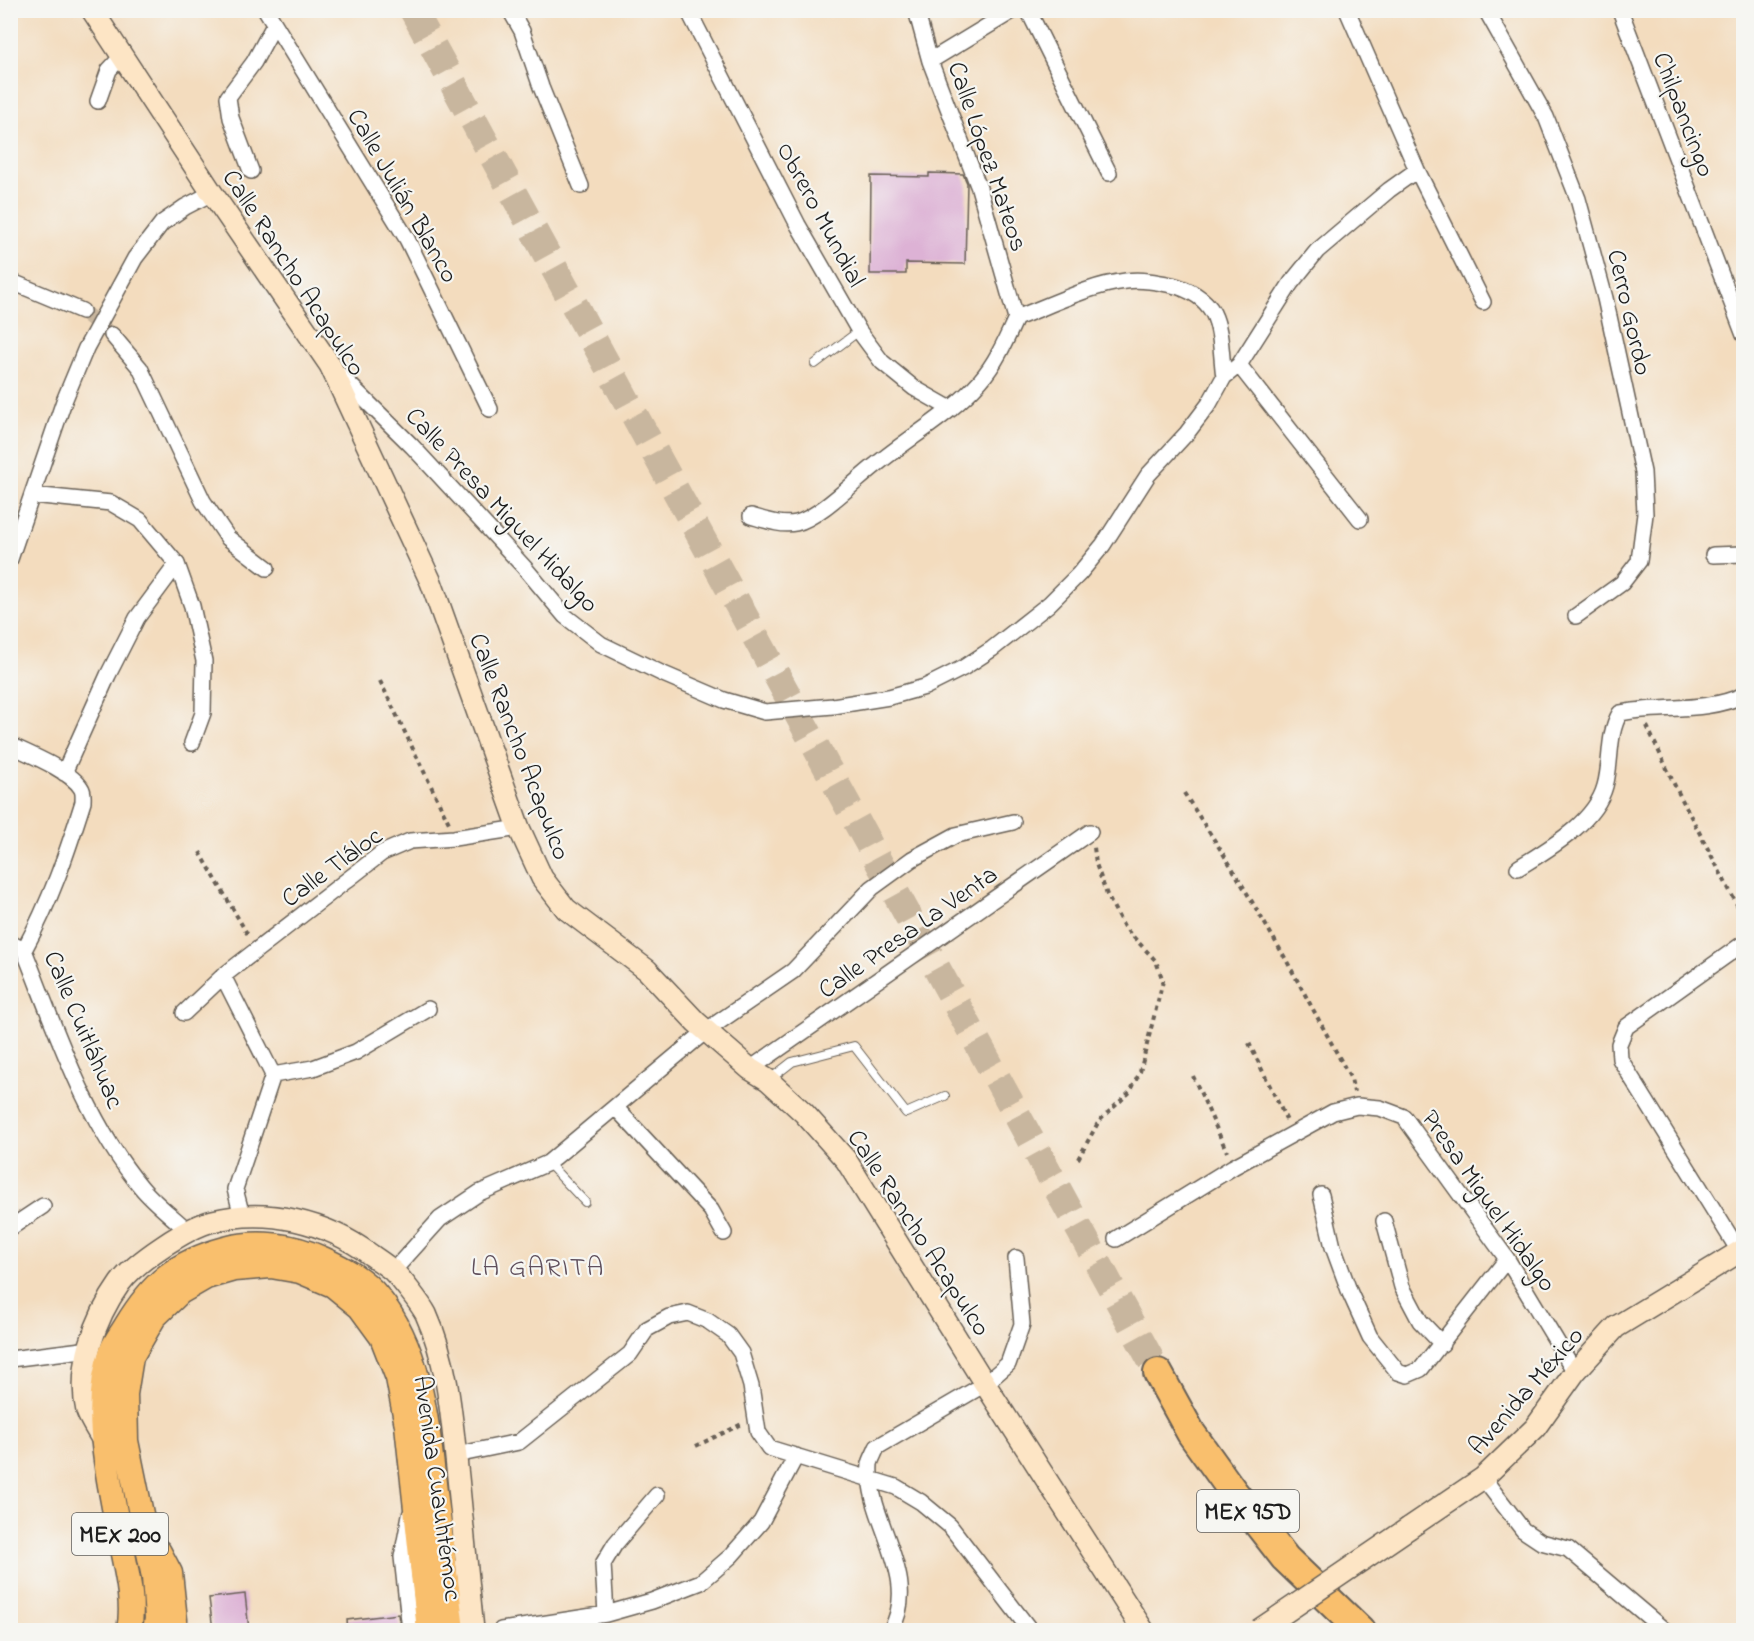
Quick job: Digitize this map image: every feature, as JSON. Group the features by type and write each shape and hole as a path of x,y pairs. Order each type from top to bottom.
{"highway":[{"name":"MEX 95D","path":"1158,1373 1191,1433 1263,1530 1286,1558 1360,1630"}],"main road":[{"name":"Calle Rancho Acapulco","path":"92,10 212,193 330,365 431,582 519,828 542,878 566,909 647,970 696,1022 804,1113 846,1160 985,1384 1143,1630"},
{"name":"Avenida Cuauhtémoc","path":"102,1439 88,1413 84,1384 98,1320 121,1281 158,1249 188,1231 211,1221 242,1216 281,1217 317,1227 353,1241 393,1271 425,1312 445,1371 456,1455 473,1630"},
{"name":"Avenida Cuauhtémoc","path":"129,1630 131,1621 128,1577 102,1439 104,1389 112,1350 140,1302 171,1271 201,1255 233,1246 268,1244 306,1251 346,1270 377,1295 399,1328 416,1372 426,1422 452,1630"},
{"name":"Avenida México","path":"1259,1630 1483,1478 1534,1428 1575,1372 1617,1327 1742,1253"},
{"name":"Avenida Cuauhtémoc","path":"155,1630 157,1619 154,1577 126,1441 125,1394 131,1357 154,1317 180,1292 206,1277 234,1269 271,1266 300,1271 333,1285 360,1307 382,1337 398,1378 407,1425 429,1630"},
{"path":"141,1518 170,1573 174,1630"}],"street":[{"name":"Calle Julián Blanco","path":"266,10 407,239 490,409"},
{"path":"510,10 522,31 541,87 581,186"},
{"name":"Obrero Mundial","path":"688,10 798,225 859,331 882,362 914,388 951,409"},
{"name":"Calle López Mateos","path":"916,10 930,61 979,188 1016,318"},
{"path":"930,61 1014,10"},
{"path":"1028,10 1109,173"},
{"path":"1347,10 1417,170 1482,302"},
{"name":"Cerro Gordo","path":"1486,10 1546,117 1578,199 1605,298 1643,472 1645,514 1639,561 1622,583 1576,616"},
{"name":"Chilpancingo","path":"1620,10 1743,335"},
{"path":"251,171 231,118 228,98 254,62 274,25"},
{"path":"98,101 109,70 122,57"},
{"path":"1224,377 1239,364 1291,283 1317,251 1389,190 1417,170"},
{"path":"10,559 64,401 86,348 135,258 162,223 185,207 212,193"},
{"path":"10,280 82,310"},
{"path":"751,516 777,523 795,523 812,516 879,462 925,430 981,381 1002,349 1016,318 1107,284 1128,280 1152,281 1182,287 1204,300 1214,315 1224,377"},
{"path":"112,335 140,368 204,501 228,538 267,568"},
{"path":"1239,364 1360,519"},
{"name":"Calle Presa Miguel Hidalgo","path":"330,365 412,446 524,567 565,616 601,644 661,673 723,700 765,712 833,706 889,697 925,687 963,668 992,649 1049,604 1080,574 1103,545 1148,475 1187,433 1209,404 1224,377"},
{"path":"32,495 111,503 140,520 177,564 192,606 204,662 203,713 192,743"},
{"path":"1713,555 1743,554"},
{"path":"10,745 64,773 108,675 137,618 177,564"},
{"path":"1518,868 1559,842 1594,811 1605,787 1614,724 1620,713 1639,709 1690,707 1732,701 1743,695"},
{"name":"Calle Cuitláhuac","path":"64,773 75,780 83,790 83,802 60,874 41,918 17,946 72,1070 107,1138 141,1188 188,1231"},
{"path":"393,1271 440,1219 479,1193 548,1163 707,1030 793,970 872,888 912,859 956,835 1013,822"},
{"name":"Calle Tláloc","path":"184,1012 223,976 382,853 410,841 454,838 519,828"},
{"name":"Calle Presa La Venta","path":"759,1075 1090,832"},
{"path":"1742,1253 1620,1059 1619,1044 1626,1027 1743,943"},
{"path":"223,976 273,1075 235,1189 242,1216"},
{"path":"273,1075 313,1068 356,1052 428,1009"},
{"name":"Presa Miguel Hidalgo","path":"1116,1239 1233,1167 1333,1112 1357,1106 1380,1108 1404,1118 1507,1259 1575,1372"},
{"path":"616,1108 711,1210 724,1233"},
{"path":"1320,1195 1333,1247 1350,1293 1370,1337 1398,1372 1407,1375 1421,1370 1507,1259"},
{"path":"10,1228 43,1206"},
{"path":"1384,1221 1402,1287 1420,1321 1442,1344"},
{"path":"891,1630 897,1621 901,1593 897,1565 874,1499 870,1462 877,1447 985,1384 1008,1364 1022,1324 1016,1258"},
{"path":"456,1455 519,1442 630,1354 647,1329 669,1317 688,1313 708,1321 728,1335 741,1353 751,1386 758,1432 769,1448 896,1487 921,1502 950,1526 1030,1630"},
{"path":"10,1359 90,1349"},
{"path":"501,1630 606,1614 652,1601 701,1582 724,1563 761,1522 796,1456"},
{"path":"1483,1478 1523,1530 1541,1542 1568,1549 1664,1630"},
{"path":"410,1630 402,1557 415,1492"},
{"path":"606,1614 603,1564 615,1544 657,1495"}],"lane":[{"path":"815,364 859,331"},
{"path":"759,1075 792,1062 854,1046 906,1113 945,1096"},
{"path":"548,1163 585,1202"}],"path":[{"path":"380,681 440,803 454,838"},
{"path":"1639,709 1676,788 1743,918"},
{"path":"1184,793 1231,866 1284,956 1351,1079 1357,1106"},
{"path":"1078,1159 1099,1121 1130,1092 1140,1072 1163,981 1156,961 1124,927 1107,895 1096,864 1090,832"},
{"path":"200,852 257,951"},
{"path":"1249,1043 1293,1134"},
{"path":"1193,1076 1233,1167"},
{"path":"696,1446 755,1417"}],"building":[{"path":"929,173 963,174 967,183 965,264 906,263 906,274 870,274 871,176 929,177"},
{"path":"245,1594 249,1630 213,1630 209,1598"},
{"path":"398,1614 400,1630 348,1630 347,1620"}],"tunnel":[{"path":"413,10 1158,1373"},
{"path":"82,311 112,335"}],"district":[{"name":"LA GARITA","path":"538,1266"}]}
